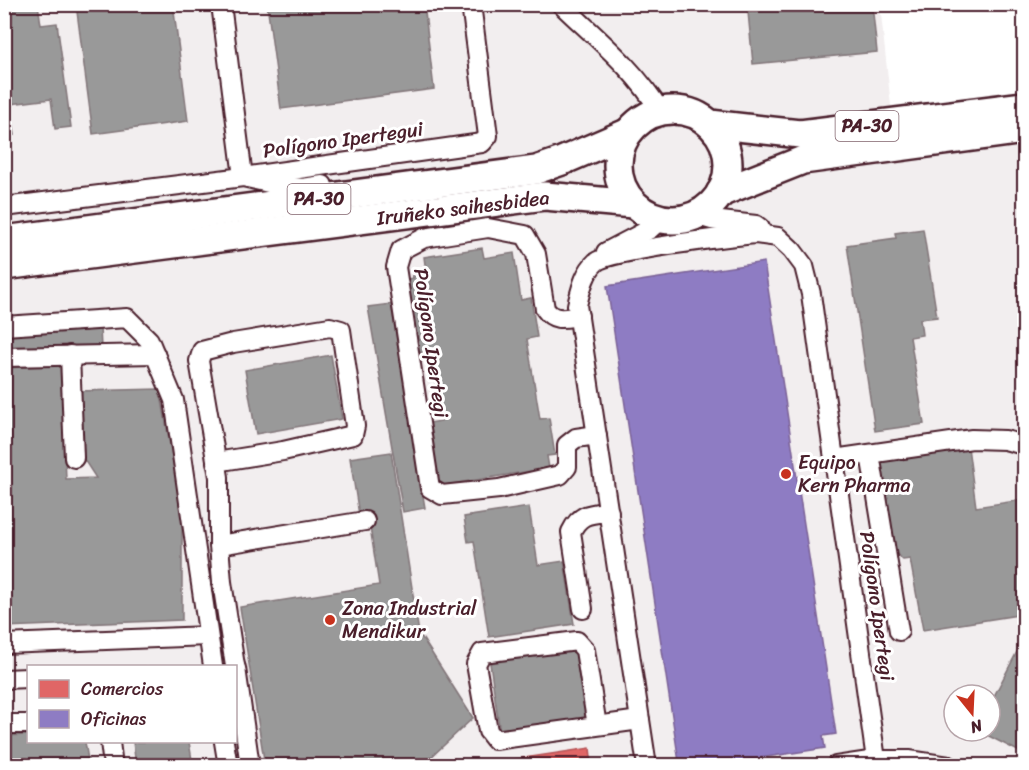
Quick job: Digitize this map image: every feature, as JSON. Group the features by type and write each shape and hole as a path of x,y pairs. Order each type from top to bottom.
{"highway":[{"name":"PA-30","path":"627,133 647,115 678,109 695,114 710,124 800,134 1024,106"},
{"path":"710,124 722,138 728,156 727,175 720,193"},
{"name":"PA-30","path":"695,215 709,206 720,193 802,160 1024,130"},
{"path":"627,133 619,151 617,170 622,188 633,204"},
{"name":"Iruñeko saihesbidea","path":"5,260 430,185 536,170 627,133"},
{"name":"Iruñeko saihesbidea","path":"5,260 545,196 633,204"},
{"name":"PA-30","path":"633,204 661,219"},
{"path":"661,219 678,220 695,215"}],"street":[{"name":"Polígono Ipertegui","path":"220,4 243,177 482,143 488,136 471,4"},
{"path":"561,4 627,67 648,90 660,111"},
{"name":"Iruñeko saihesbidea","path":"4,207 243,177 282,186 303,188 362,180 430,185"},
{"name":"Polígono Ipertegi","path":"695,215 712,220 756,225 778,237 804,266 811,294 876,759"},
{"path":"647,765 578,305 583,281 596,262 606,252 650,229 661,219"},
{"name":"Polígono Ipertegi","path":"579,316 557,319 550,316 545,309 536,254 525,235 488,228 424,238 401,250 396,267 430,488 442,495 499,489 560,475 567,467 567,445 576,438 597,435"},
{"path":"596,262 619,254 736,236 756,234 778,237"},
{"path":"4,326 127,318 149,340 174,400 213,665"},
{"path":"216,462 283,451 353,435 355,426 341,330 330,327 233,343 202,351 199,361 216,462 220,502 219,545 222,582 235,665"},
{"path":"4,357 155,354"},
{"path":"70,355 74,458"},
{"path":"834,459 972,439 1005,440 1024,445"},
{"name":"Polígono Ipertegi","path":"870,454 898,631"},
{"path":"583,609 571,532 575,523 585,515 609,512"},
{"path":"219,545 365,521"},
{"path":"4,644 208,636"},
{"path":"597,726 585,650 577,641 482,654 476,664 488,731 495,740 597,726 640,720"},
{"path":"4,679 27,678"},
{"path":"237,680 250,765"},
{"path":"4,724 27,724"},
{"path":"110,743 113,765"},
{"path":"224,743 228,765"},
{"path":"836,765 876,759 949,765"}],"shaded area":[{"path":"4,5 880,5 891,106 1024,91 1024,765 5,765"}],"building: Comercios":[{"path":"590,748 592,766 472,766"}],"building: Oficinas":[{"path":"764,262 836,734 823,736 825,748 695,766 679,762 607,286"}],"building: Industria":[{"path":"4,4 38,4 41,25 57,23 71,127 55,129 51,99 10,104 15,135 4,136"},
{"path":"76,4 173,4 188,121 93,134"},
{"path":"267,4 424,4 434,89 281,109"},
{"path":"819,4 872,4 877,52 753,64 748,12"},
{"path":"923,229 937,317 920,319 922,335 910,337 924,424 875,431 847,245 896,238 895,233"},
{"path":"482,248 484,258 514,253 521,300 531,298 537,337 527,339 540,419 549,418 555,455 547,456 549,468 439,486 429,423 441,421 433,372 438,371 435,350 417,353 406,283 408,279 413,278 412,275 426,272 424,257"},
{"path":"391,304 425,508 403,512 368,307"},
{"path":"100,327 101,348 4,352 4,331"},
{"path":"331,355 342,419 256,434 245,370"},
{"path":"61,365 66,479 96,478 81,455 78,391 160,389 182,513 182,620 4,627 4,368"},
{"path":"968,447 976,507 1022,500 1024,614 923,630 910,559 903,560 891,549 879,462"},
{"name":"Zona Industrial Mendikur","path":"391,452 419,633 473,718 427,761 427,766 265,766 240,607 379,585 368,514 359,515 350,458"},
{"path":"529,507 538,565 564,561 574,624 489,637 474,541 468,542 464,517"},
{"path":"1020,646 1024,648 1024,754 1002,743 1001,683"},
{"path":"576,650 586,719 500,733 490,663"},
{"path":"27,735 27,743 85,743 89,766 4,766 4,736"},
{"path":"133,743 189,743 193,766 136,766"}],"place":[{"name":"Equipo Kern Pharma","path":"786,474"},
{"name":"Zona Industrial Mendikur","path":"330,620"}]}
